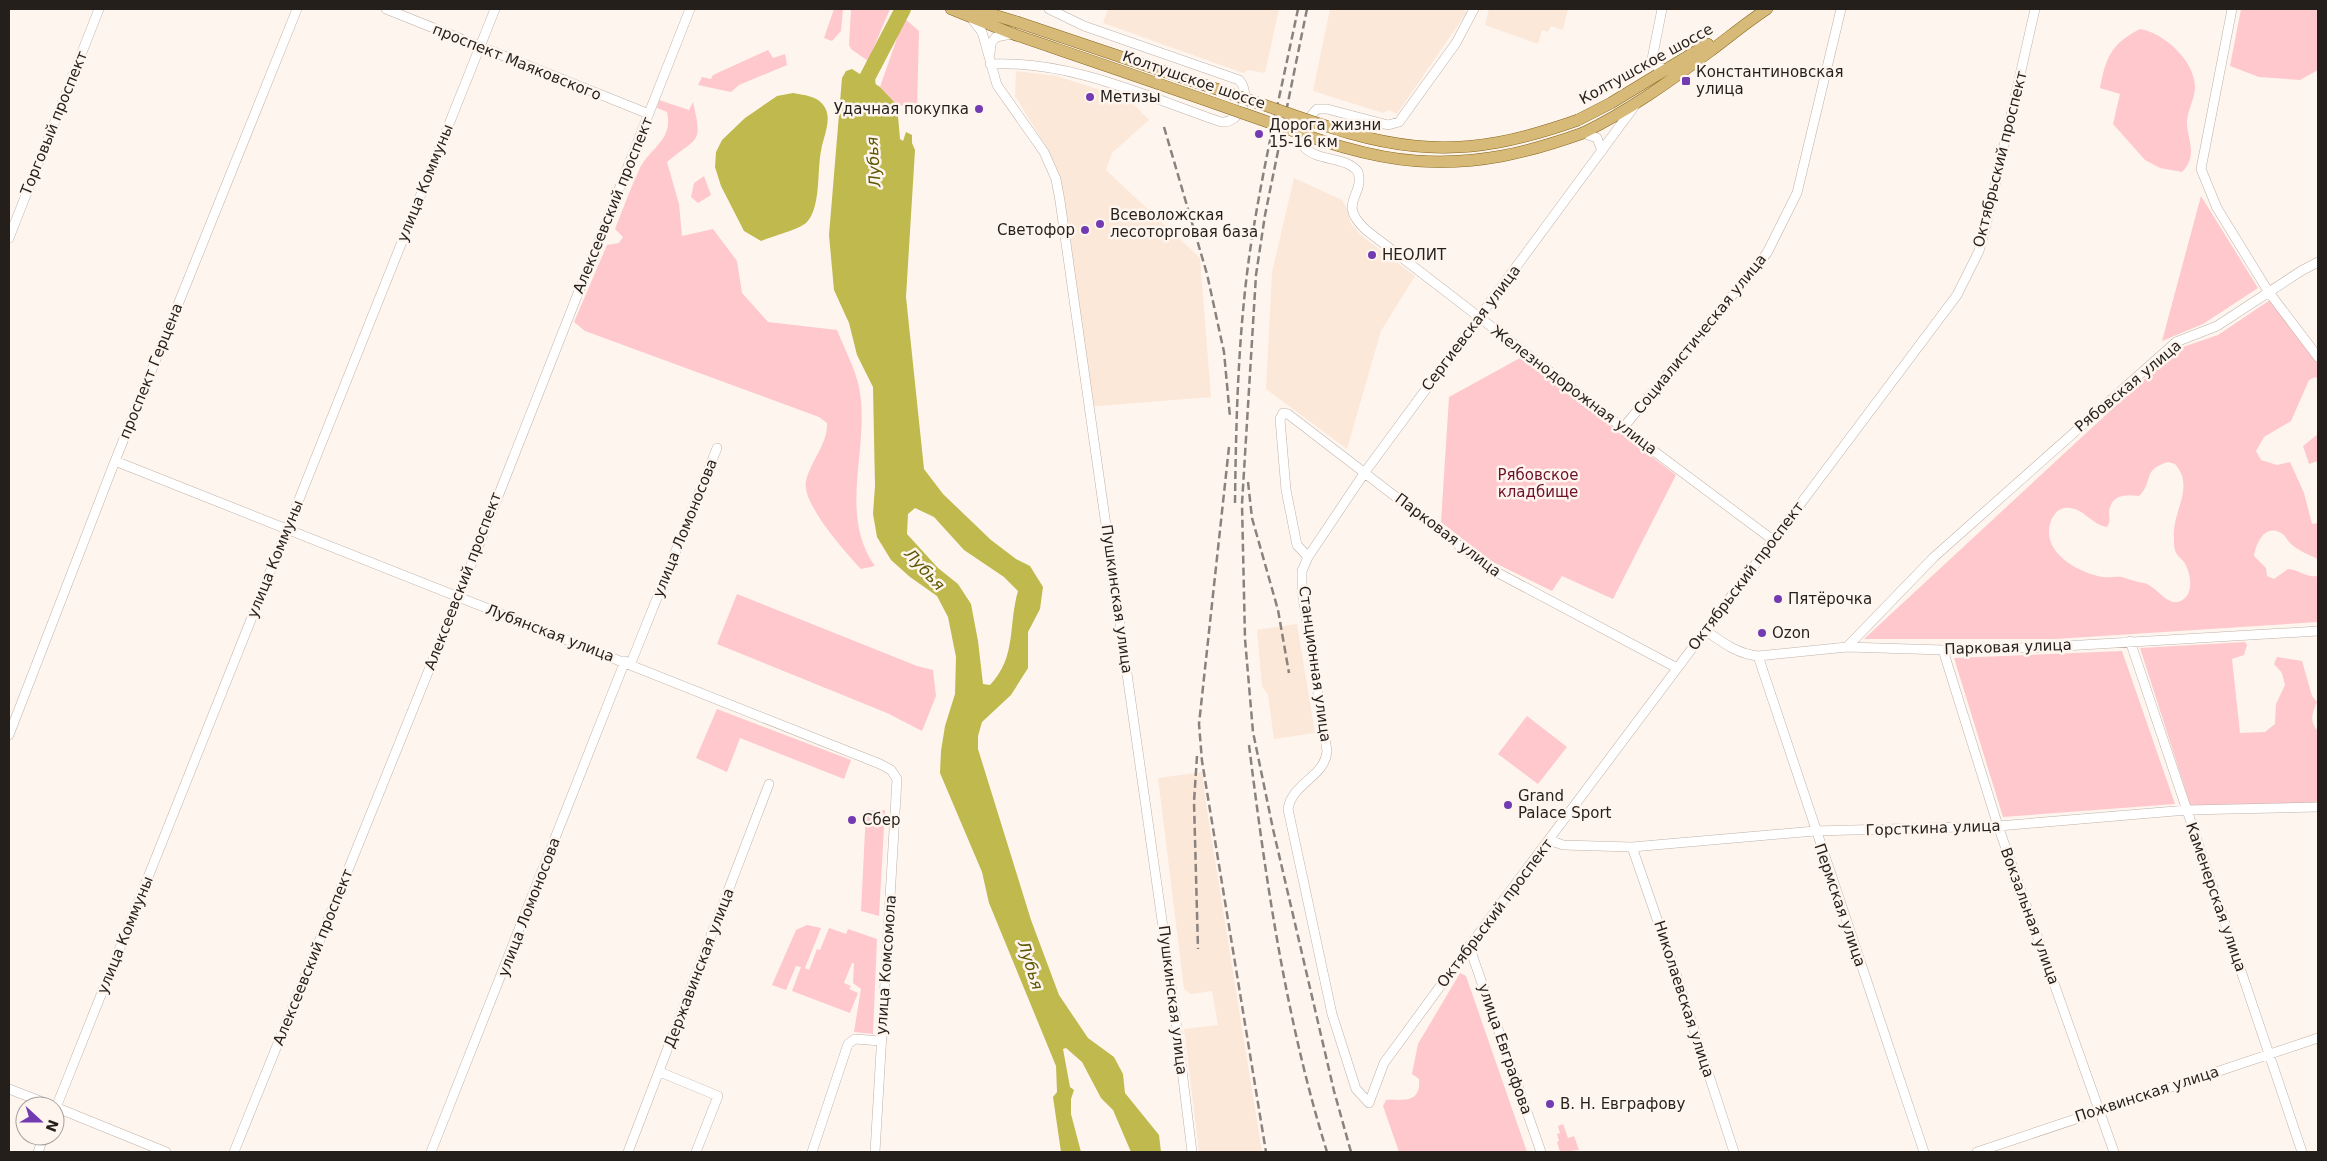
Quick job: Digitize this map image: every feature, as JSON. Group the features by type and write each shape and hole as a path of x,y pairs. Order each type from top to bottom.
{"main road":[{"name":"Колтушское шоссе","path":"951,9 975,11 1013,20 1305,119 1392,143 1417,146 1465,147 1499,143 1532,136 1578,120 1670,68 1708,44 1728,36"},
{"name":"Колтушское шоссе","path":"975,11 1013,34 1300,133 1357,150 1390,157 1417,161 1464,161 1536,150 1583,133 1618,116 1767,9"}],"street":[{"name":"Торговый проспект","path":"9,238 99,9"},
{"name":"проспект Герцена","path":"9,735 114,460 296,9"},
{"name":"проспект Маяковского","path":"386,9 479,48 649,114"},
{"name":"улица Коммуны","path":"59,1096 495,9"},
{"name":"Алексеевский проспект","path":"234,1152 458,598 690,9"},
{"path":"999,9 1013,20"},
{"path":"1013,34 996,37 990,52 990,64 1033,65 1077,74 1221,122 1231,121 1239,113 1246,93 1239,80 1084,26 1050,9"},
{"name":"Железнодорожная улица","path":"1474,9 1456,43 1407,114 1399,122 1388,125 1322,108 1313,112 1304,136 1305,148 1316,154 1355,167 1360,177 1353,198 1352,209 1357,221 1478,318 1773,540"},
{"path":"1662,9 1652,59 1658,68 1670,68"},
{"name":"Социалистическая улица","path":"1623,428 1767,253 1797,193 1841,9"},
{"name":"Октябрьский проспект","path":"1369,1103 1384,1063 1705,630 1957,295 1968,274 1986,225 2035,9"},
{"path":"2232,9 2201,169 2217,208 2268,291 2318,356"},
{"name":"Пушкинская улица","path":"975,11 1000,92 1044,152 1054,173 1060,201 1174,1005 1192,1152"},
{"name":"Сергиевская улица","path":"1308,557 1365,472 1639,101"},
{"path":"1583,133 1597,138 1602,151"},
{"name":"Рябовская улица","path":"1847,647 1934,558 2176,342 2217,326 2268,291 2318,262"},
{"name":"Парковая улица","path":"1308,557 1298,545 1286,490 1280,419 1283,413 1288,414 1365,472 1487,567 1677,668"},
{"name":"улица Ломоносова","path":"431,1152 628,662 717,448"},
{"name":"Лубянская улица","path":"114,460 458,598 628,662 880,764 891,770 897,779"},
{"name":"Станционная улица","path":"1308,557 1302,571 1302,591 1327,759 1323,767 1295,792 1290,799 1288,809 1332,1014 1356,1089 1369,1103"},
{"name":"Парковая улица","path":"1705,630 1733,650 1745,655 1758,656 1847,647 1943,650 2048,647 2318,631"},
{"name":"Каменерская улица","path":"2130,641 2302,1152"},
{"name":"Вокзальная улица","path":"1943,650 1998,826 2114,1152"},
{"name":"Пермская улица","path":"1758,656 1924,1152"},
{"name":"улица Комсомола","path":"875,1152 897,779"},
{"name":"Державинская улица","path":"628,1152 769,784"},
{"name":"Горсткина улица","path":"1549,840 1563,845 1632,847 1815,831 1998,826 2187,810 2318,807"},
{"name":"Николаевская улица","path":"1632,847 1734,1152"},
{"name":"улица Евграфова","path":"1470,946 1541,1152"},
{"name":"Пожвинская улица","path":"1977,1152 2100,1109 2318,1038"},
{"path":"812,1152 848,1044 855,1039 881,1041"},
{"path":"660,1072 718,1096 696,1152"},
{"path":"9,1089 27,1096"},
{"path":"65,1111 166,1152"}],"shaded area":[{"path":"1108,9 1279,9 1265,73 1248,70 1243,73 1103,23"},
{"path":"1330,9 1461,9 1467,12 1397,114 1389,110 1383,113 1313,91"},
{"path":"1489,9 1568,9 1563,30 1551,26 1548,32 1542,30 1538,44 1485,25"},
{"path":"1016,71 1057,76 1128,99 1149,120 1112,153 1106,170 1200,258 1211,397 1085,407 1053,185 1044,162 1051,155 1015,96"},
{"path":"1294,178 1342,200 1351,224 1363,237 1415,276 1381,331 1347,449 1266,389 1272,272"},
{"path":"1297,624 1315,733 1274,739 1268,695 1262,686 1257,630"},
{"path":"1202,772 1262,1152 1199,1152 1184,1029 1218,1025 1212,991 1191,994 1184,989 1158,778"}],"green space":[{"path":"834,9 843,9 841,31 832,41 824,38"},
{"path":"851,9 890,9 868,61 851,49 849,45"},
{"path":"2241,9 2318,9 2318,70 2300,80 2259,77 2230,66"},
{"path":"904,18 919,31 917,108 897,105 880,87"},
{"path":"2140,29 2159,36 2168,42 2184,58 2194,77 2195,92 2187,120 2191,155 2187,166 2182,172 2160,168 2145,160 2113,124 2120,94 2100,88 2111,52 2122,40"},
{"path":"768,50 773,58 785,54 787,65 739,85 731,92 698,85 702,77 711,79 713,75"},
{"path":"659,100 689,110 693,102 698,126 695,138 691,143 667,162 679,204 682,236 713,229 737,261 742,293 768,322 837,330 859,387 862,410 856,502 858,524 864,546 875,566 861,569 826,527 810,502 806,490 806,481 825,438 827,423 819,417 585,331 574,322 607,245 619,243 623,237 615,229 639,170 664,138 668,122 667,112 657,108"},
{"path":"704,176 711,195 698,203 691,197 694,183"},
{"path":"2201,196 2258,288 2203,324 2162,341"},
{"path":"2270,300 2318,363 2318,379 2315,377 2309,380 2291,421 2264,437 2256,451 2261,460 2277,465 2290,462 2304,493 2312,524 2318,523 2318,559 2296,548 2283,534 2274,531 2265,533 2259,541 2254,556 2266,568 2267,576 2274,579 2288,569 2310,576 2318,576 2318,622 2055,639 1864,639 2177,349 2218,335","holes":["2168,462 2175,464 2181,473 2183,491 2174,529 2174,547 2177,555 2184,562 2188,570 2190,585 2188,595 2185,598 2174,602 2144,583 2122,577 2094,575 2064,560 2057,552 2049,534 2051,521 2059,510 2064,508 2076,509 2096,523 2107,527 2110,506 2116,498 2124,495 2139,496 2154,469"]},
{"name":"Рябовское кладбище","path":"1520,358 1676,475 1613,599 1562,576 1552,591 1491,561 1441,522 1449,397"},
{"path":"2318,434 2318,461 2309,464 2303,446"},
{"path":"737,594 917,666 933,670 936,696 922,731 887,713 717,644"},
{"path":"2245,642 2247,645 2244,655 2232,659 2240,733 2265,732 2275,724 2276,704 2285,685 2282,673 2274,664 2277,657 2302,661 2312,696 2317,702 2312,721 2318,731 2318,803 2191,807 2140,648"},
{"path":"2122,651 2175,804 2003,817 1954,658"},
{"path":"717,709 851,760 844,779 740,738 727,772 696,758"},
{"path":"1527,716 1567,747 1538,784 1498,754"},
{"path":"885,810 879,916 861,911 866,811"},
{"path":"807,925 821,928 805,968 809,970 817,949 820,950 829,928 846,934 848,929 877,939 873,1034 854,1032 861,989 853,983 854,963 852,963 844,983 851,986 849,989 858,993 850,1013 792,991 801,967 796,966 786,990 772,985 796,930"},
{"path":"1460,973 1466,976 1527,1152 1399,1152 1383,1106 1386,1100 1409,1099 1417,1093 1419,1079 1412,1074 1418,1044"},
{"path":"1563,1124 1568,1138 1574,1136 1579,1150 1560,1152 1557,1134 1560,1133 1558,1126"}],"water":[{"path":"852,69 880,87 897,105 900,139 903,141 906,132 912,135 912,143 915,150 906,297 924,469 943,494 991,540 1016,559 1030,566 1043,587 1040,609 1028,632 1028,668 1011,695 982,722 978,736 978,749 1031,920 1059,995 1088,1038 1114,1057 1123,1074 1125,1093 1159,1135 1161,1152 1131,1152 1113,1110 1101,1098 1082,1062 1066,1048 1063,1049 1070,1087 1074,1090 1071,1099 1071,1114 1081,1152 1061,1152 1053,1097 1057,1092 1056,1066 989,903 982,872 940,773 945,726 955,694 956,657 948,617 937,596 910,577 891,560 877,537 873,514 875,486 873,387 857,355 849,323 834,290 829,235 842,78 846,71","holes":["915,508 934,517 964,550 1004,577 1018,591 1008,652 999,674 990,685 983,684 971,604 958,584 938,568 907,534 908,514"]},
{"path":"793,93 810,96 818,100 827,111 828,122 820,159 817,198 815,207 807,222 792,230 761,241 744,231 721,186 715,167 716,152 722,140 745,118 777,96"}],"waterway":[{"name":"Лубья","path":"869,101 867,78 903,9"}],"railway":[{"path":"1235,503 1237,411 1245,288 1265,164 1298,9"},
{"path":"1307,9 1265,215 1256,275 1242,504 1245,639 1253,732 1273,829 1334,1091 1351,1152"},
{"path":"1164,127 1207,274 1224,352 1230,417"},
{"path":"1229,447 1199,724 1202,761 1266,1152"},
{"path":"1248,482 1252,518 1278,610 1289,673"},
{"path":"1249,745 1270,899 1279,950 1300,1052 1327,1152"},
{"path":"1197,756 1194,802 1198,949"}],"place":[{"name":"Константиновская улица","path":"1686,81"},
{"name":"Метизы","path":"1090,97"},
{"name":"Удачная покупка","path":"979,109"},
{"name":"Дорога жизни 15-16 км","path":"1259,134"},
{"name":"Всеволожская лесоторговая база","path":"1100,224"},
{"name":"Светофор","path":"1085,230"},
{"name":"НЕОЛИТ","path":"1372,255"},
{"name":"Пятёрочка","path":"1778,599"},
{"name":"Ozon","path":"1762,633"},
{"name":"Grand Palace Sport","path":"1508,805"},
{"name":"Сбер","path":"852,820"},
{"name":"В. Н. Евграфову","path":"1550,1104"}]}
